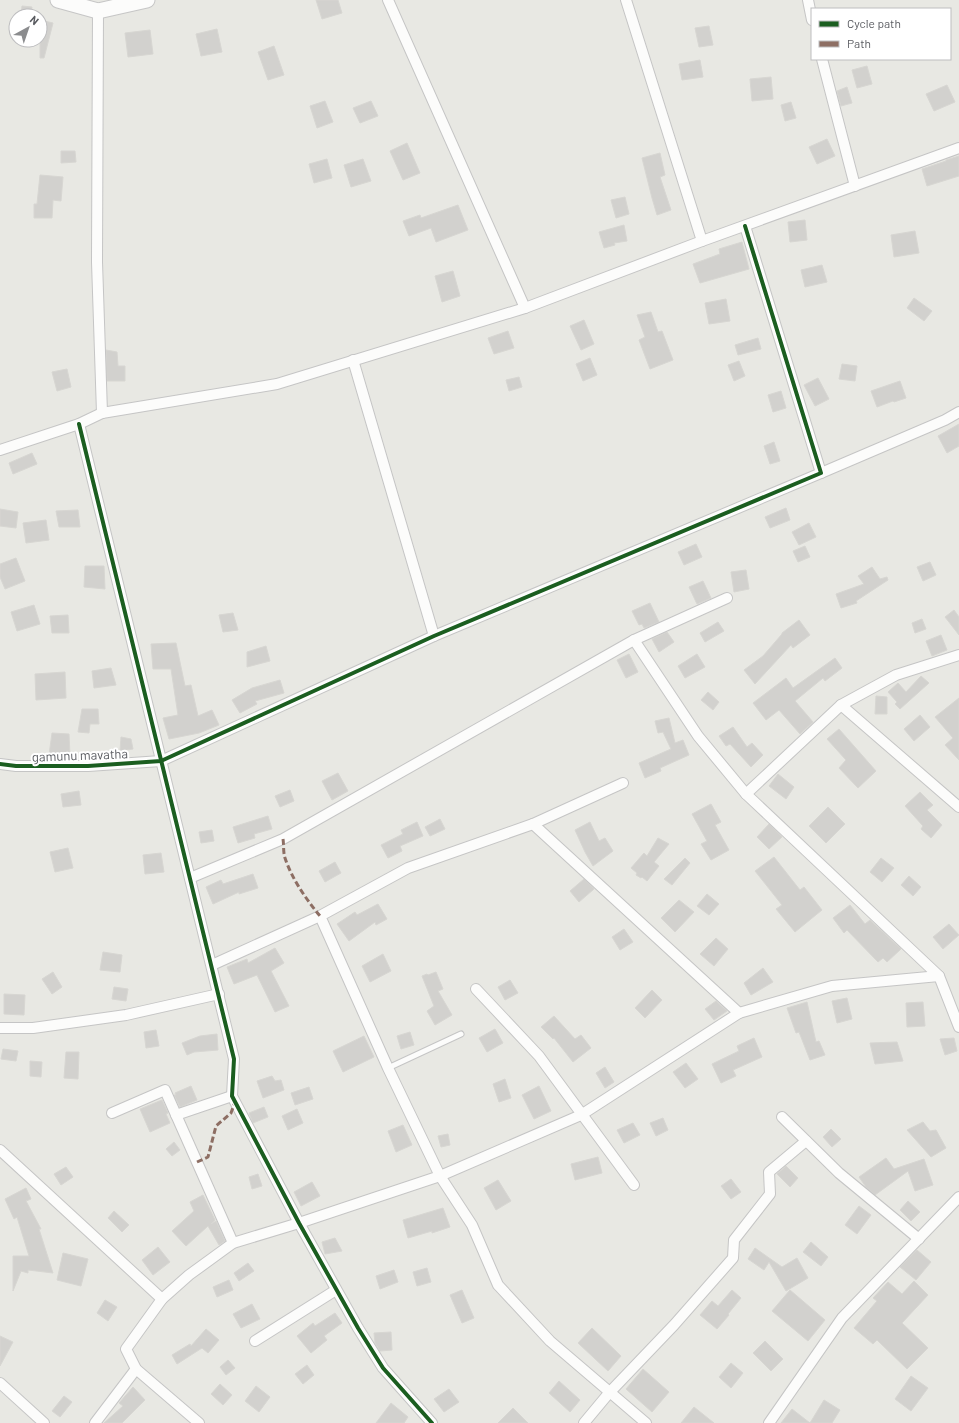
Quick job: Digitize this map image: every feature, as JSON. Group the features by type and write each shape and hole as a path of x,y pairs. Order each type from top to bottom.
{"street":[{"path":"58,0 98,11 147,0"},
{"path":"388,0 525,308"},
{"path":"626,0 702,241"},
{"path":"808,0 811,15"},
{"path":"98,11 97,262 102,413"},
{"path":"822,60 855,186"},
{"path":"0,450 79,424 102,413 277,384 525,308 702,241 959,148"},
{"path":"746,226 821,473"},
{"path":"353,360 434,636"},
{"path":"161,761 434,636 821,473 945,420 959,412"},
{"path":"79,424 234,1059 232,1096 298,1223 358,1328 383,1368 432,1423"},
{"path":"190,878 283,839 634,640 727,598"},
{"path":"634,640 698,736 746,794 939,976 959,1028"},
{"path":"746,794 841,705 896,675 959,655"},
{"path":"841,705 959,807"},
{"name":"gamunu mavatha","path":"0,764 16,766 88,766 161,761"},
{"path":"212,965 320,916 408,868 533,824 623,783"},
{"path":"533,824 739,1013"},
{"path":"320,916 388,1068 440,1176 472,1225 498,1285 550,1341 646,1423"},
{"path":"199,1423 136,1369 126,1348 162,1299 189,1275 233,1243 440,1176 581,1115 739,1013 832,986 939,976"},
{"path":"476,989 539,1056 634,1185"},
{"path":"0,1028 33,1028 126,1016 219,994"},
{"path":"112,1113 165,1090 233,1243"},
{"path":"176,1114 232,1096"},
{"path":"782,1117 839,1173 918,1239"},
{"path":"584,1423 733,1258 734,1240 770,1194 769,1172 806,1141"},
{"path":"0,1150 162,1299"},
{"path":"769,1423 842,1318 959,1196"},
{"path":"255,1342 336,1290"},
{"path":"95,1423 136,1369"},
{"path":"0,1384 44,1423"}],"lane":[{"path":"388,1068 461,1034"}],"building":[{"path":"316,0 338,0 342,13 322,19"},
{"path":"22,6 32,7 32,8 22,8"},
{"path":"48,22 53,23 48,42"},
{"path":"709,26 713,45 699,47 695,28"},
{"path":"217,29 222,52 201,56 196,34"},
{"path":"150,30 153,54 128,57 125,33"},
{"path":"274,46 284,75 268,80 258,52"},
{"path":"40,48 47,48 44,58 40,58"},
{"path":"700,60 703,77 682,80 679,64"},
{"path":"867,66 872,84 857,88 852,70"},
{"path":"771,77 773,99 752,101 750,79"},
{"path":"947,85 955,102 934,111 926,94"},
{"path":"847,87 852,103 841,106 837,91"},
{"path":"325,101 333,122 317,128 310,106"},
{"path":"371,101 378,116 360,123 353,108"},
{"path":"791,102 796,118 785,121 781,105"},
{"path":"827,139 835,156 817,164 809,147"},
{"path":"407,143 420,173 403,180 390,151"},
{"path":"61,151 75,151 76,162 61,163"},
{"path":"660,153 665,175 660,177 671,210 657,215 642,158"},
{"path":"959,156 959,176 927,186 922,169"},
{"path":"327,159 332,178 314,183 309,164"},
{"path":"363,159 371,181 351,187 344,165"},
{"path":"40,175 63,177 61,201 53,200 52,218 34,218 34,204 37,204"},
{"path":"625,197 629,214 616,218 611,200"},
{"path":"458,205 468,230 436,242 431,228 409,236 403,221 420,215 421,218"},
{"path":"805,220 807,240 790,242 788,222"},
{"path":"624,225 627,241 614,243 615,245 604,248 599,232"},
{"path":"915,231 919,253 894,257 891,235"},
{"path":"742,242 749,269 700,283 693,264 720,254 719,249"},
{"path":"822,265 827,282 805,287 801,270"},
{"path":"453,271 460,296 442,302 435,276"},
{"path":"914,298 932,311 924,321 907,308"},
{"path":"726,299 730,321 709,324 705,303"},
{"path":"651,312 658,332 662,331 673,360 650,369 639,340 645,337 637,315"},
{"path":"584,320 594,344 581,350 570,326"},
{"path":"508,331 514,348 494,354 488,338"},
{"path":"758,338 761,349 738,355 735,345"},
{"path":"106,350 117,352 118,366 125,366 125,381 107,381"},
{"path":"590,358 597,375 583,381 576,364"},
{"path":"739,361 745,376 734,381 728,365"},
{"path":"842,364 857,366 855,381 839,379"},
{"path":"67,369 71,387 57,391 52,372"},
{"path":"519,377 522,387 509,391 506,380"},
{"path":"818,378 829,399 815,406 804,385"},
{"path":"900,381 906,398 877,407 871,391"},
{"path":"781,391 786,408 773,412 768,395"},
{"path":"959,424 959,446 947,453 938,436"},
{"path":"774,442 780,461 770,464 764,446"},
{"path":"32,453 37,464 13,474 9,463"},
{"path":"786,508 790,520 770,528 765,517"},
{"path":"0,509 18,512 16,528 0,526"},
{"path":"78,510 80,527 59,527 56,511"},
{"path":"46,520 49,540 26,543 23,523"},
{"path":"809,523 816,537 799,545 792,532"},
{"path":"696,544 702,557 684,565 678,552"},
{"path":"805,546 810,557 798,562 793,551"},
{"path":"16,558 25,581 5,589 0,577 0,564"},
{"path":"930,562 936,575 923,581 917,567"},
{"path":"85,566 104,566 105,589 84,587"},
{"path":"872,567 880,579 887,577 888,580 856,601 857,603 841,608 836,594 864,584 858,576"},
{"path":"746,570 749,589 734,592 731,572"},
{"path":"703,581 711,598 697,604 689,587"},
{"path":"650,603 659,622 644,628 642,624 639,625 632,611"},
{"path":"34,605 40,624 17,631 11,612"},
{"path":"954,610 959,617 959,635 945,617"},
{"path":"233,613 238,630 223,632 219,615"},
{"path":"68,615 69,633 52,633 50,616"},
{"path":"922,619 926,629 915,633 912,623"},
{"path":"799,620 810,635 793,648 791,645 755,684 744,670 763,656 782,633"},
{"path":"718,622 724,631 705,642 700,633"},
{"path":"667,632 674,642 659,652 652,639"},
{"path":"941,635 947,650 932,656 926,641"},
{"path":"176,643 185,686 191,685 198,716 212,710 219,725 199,733 169,739 163,718 178,715 171,669 153,669 151,644"},
{"path":"266,646 270,661 247,667 247,652"},
{"path":"629,654 638,672 626,678 617,660"},
{"path":"697,654 705,667 685,678 678,666"},
{"path":"835,658 842,668 825,681 823,678 795,701 813,722 800,734 779,710 766,720 753,703 786,678 793,688"},
{"path":"111,668 116,685 94,688 92,671"},
{"path":"65,672 66,698 36,700 35,674"},
{"path":"921,676 929,683 900,709 895,704 897,702 888,692 898,683 906,692"},
{"path":"280,680 284,693 255,701 257,704 240,713 232,700 252,688"},
{"path":"708,692 719,702 713,710 701,700"},
{"path":"876,696 887,697 887,714 875,714"},
{"path":"959,698 959,760 945,745 953,738 935,717"},
{"path":"82,709 98,709 99,724 90,724 89,733 78,732"},
{"path":"920,715 930,727 914,741 904,729"},
{"path":"669,718 675,743 683,740 689,755 660,768 661,771 645,778 639,763 671,749 663,732 658,733 655,721"},
{"path":"733,727 747,747 752,743 763,755 751,767 730,744 726,746 719,736"},
{"path":"839,729 876,771 858,788 839,768 846,760 827,739"},
{"path":"52,733 69,734 70,756 49,755"},
{"path":"121,737 131,739 133,749 120,751"},
{"path":"338,773 348,791 332,800 322,781"},
{"path":"778,774 794,787 786,799 769,786"},
{"path":"290,790 294,801 280,807 275,796"},
{"path":"79,791 81,805 63,807 61,794"},
{"path":"920,792 933,805 927,810 942,825 931,838 921,829 923,826 905,806"},
{"path":"711,804 721,822 715,825 729,850 711,860 701,844 707,841 692,814"},
{"path":"828,807 845,824 826,843 809,826"},
{"path":"268,816 272,829 254,834 255,838 238,843 233,827"},
{"path":"440,819 445,829 430,836 425,827"},
{"path":"417,822 423,836 400,846 402,851 388,858 381,845 403,834 401,830"},
{"path":"590,822 599,841 605,838 613,851 593,866 575,830"},
{"path":"769,824 782,837 769,849 757,837"},
{"path":"212,830 214,841 201,843 199,832"},
{"path":"658,838 669,844 654,862 659,866 647,881 636,875 637,873 631,868 644,853 647,856"},
{"path":"68,848 73,868 55,872 50,852"},
{"path":"161,853 164,872 145,874 143,855"},
{"path":"774,857 800,890 804,887 822,910 795,932 776,909 782,905 755,871"},
{"path":"685,858 690,863 672,885 664,879"},
{"path":"881,858 894,868 882,882 870,872"},
{"path":"335,862 341,873 325,882 319,871"},
{"path":"253,874 258,888 239,894 239,892 213,904 206,887 221,880 223,884"},
{"path":"909,876 921,887 913,896 901,885"},
{"path":"584,879 594,889 579,902 570,891"},
{"path":"707,894 719,904 709,915 697,906"},
{"path":"679,900 694,912 675,932 661,918"},
{"path":"378,904 387,919 376,925 375,922 349,941 337,924 355,912 357,915"},
{"path":"850,905 865,924 870,920 901,949 887,962 883,958 878,962 847,930 844,933 833,918"},
{"path":"949,924 959,935 943,949 933,937"},
{"path":"624,929 633,942 620,950 612,937"},
{"path":"716,938 728,949 714,966 700,954"},
{"path":"275,948 284,963 271,971 289,1006 275,1012 257,975 234,984 227,967 247,959 248,963"},
{"path":"103,952 122,955 120,972 100,970"},
{"path":"383,954 391,971 370,982 362,966"},
{"path":"763,968 773,982 751,995 744,983"},
{"path":"53,972 62,987 52,994 42,979"},
{"path":"436,972 443,989 438,991 452,1015 435,1025 427,1011 434,1006 422,976"},
{"path":"510,980 518,993 505,1000 498,987"},
{"path":"114,987 128,989 126,1001 112,999"},
{"path":"652,990 662,1000 645,1018 635,1008"},
{"path":"4,994 25,995 24,1015 4,1014"},
{"path":"847,998 852,1019 837,1023 832,1001"},
{"path":"716,1001 727,1011 714,1020 705,1009"},
{"path":"807,1002 816,1042 819,1041 825,1055 810,1060 799,1032 796,1033 787,1008"},
{"path":"923,1002 925,1026 907,1027 906,1003"},
{"path":"554,1016 575,1039 581,1035 591,1048 573,1062 554,1038 553,1039 541,1027"},
{"path":"495,1029 503,1043 487,1052 479,1038"},
{"path":"156,1030 159,1046 146,1048 144,1032"},
{"path":"410,1032 414,1045 401,1049 397,1036"},
{"path":"217,1034 218,1050 194,1052 187,1055 182,1043 200,1036"},
{"path":"364,1036 374,1057 343,1072 333,1051"},
{"path":"754,1038 762,1057 733,1070 736,1076 721,1083 712,1064 739,1051 737,1046"},
{"path":"954,1038 957,1051 945,1055 940,1039"},
{"path":"897,1042 903,1061 875,1064 870,1043"},
{"path":"3,1049 18,1051 16,1061 1,1059"},
{"path":"66,1052 79,1052 78,1079 64,1078"},
{"path":"30,1061 42,1062 41,1077 30,1076"},
{"path":"686,1063 698,1079 685,1088 673,1072"},
{"path":"605,1067 614,1082 605,1088 596,1073"},
{"path":"272,1076 275,1081 281,1080 284,1090 263,1098 257,1081"},
{"path":"505,1079 511,1098 499,1102 493,1084"},
{"path":"191,1086 197,1100 180,1107 174,1095 176,1095 175,1093"},
{"path":"539,1086 551,1111 534,1119 522,1095"},
{"path":"309,1087 313,1099 295,1105 291,1093"},
{"path":"162,1100 168,1113 166,1114 170,1123 150,1132 140,1109"},
{"path":"264,1107 268,1117 253,1123 249,1113"},
{"path":"297,1109 303,1123 288,1130 282,1116"},
{"path":"663,1118 668,1130 656,1136 650,1123"},
{"path":"923,1122 930,1131 936,1130 946,1148 931,1157 907,1130"},
{"path":"633,1123 640,1135 624,1143 617,1130"},
{"path":"403,1125 412,1145 396,1152 388,1131"},
{"path":"831,1129 841,1139 832,1147 823,1137"},
{"path":"448,1134 450,1145 441,1147 438,1136"},
{"path":"174,1142 180,1150 172,1156 166,1149"},
{"path":"598,1157 602,1173 575,1180 571,1164"},
{"path":"886,1158 894,1169 924,1159 933,1185 915,1191 908,1171 875,1195 866,1187 859,1177"},
{"path":"786,1166 798,1178 790,1187 777,1174"},
{"path":"66,1167 73,1177 61,1185 54,1174"},
{"path":"258,1174 262,1186 252,1189 249,1177"},
{"path":"731,1179 741,1192 731,1199 721,1186"},
{"path":"498,1180 511,1201 496,1210 484,1188"},
{"path":"312,1182 320,1196 301,1206 294,1192"},
{"path":"26,1188 31,1199 26,1201 41,1229 39,1229 53,1273 28,1270 28,1273 21,1271 13,1291 13,1256 29,1256 17,1217 14,1219 5,1199"},
{"path":"203,1195 215,1220 211,1224 216,1221 225,1241 219,1245 208,1226 186,1246 172,1231 194,1211 190,1202"},
{"path":"908,1201 920,1212 911,1221 900,1210"},
{"path":"859,1206 871,1215 857,1234 845,1225"},
{"path":"443,1208 450,1227 432,1233 432,1231 408,1238 403,1220"},
{"path":"114,1211 129,1225 122,1232 108,1218"},
{"path":"335,1238 342,1251 325,1254 322,1242"},
{"path":"811,1242 828,1257 821,1266 803,1252"},
{"path":"158,1247 170,1262 153,1275 142,1260"},
{"path":"755,1248 782,1267 797,1258 808,1278 786,1291 769,1262 764,1270 748,1259"},
{"path":"917,1250 931,1262 916,1280 900,1267"},
{"path":"63,1253 88,1259 81,1286 57,1280"},
{"path":"248,1263 254,1271 239,1281 234,1273"},
{"path":"427,1268 431,1282 417,1286 413,1272"},
{"path":"394,1270 398,1282 380,1289 376,1276"},
{"path":"229,1280 233,1290 217,1297 213,1287"},
{"path":"914,1281 928,1295 902,1323 928,1348 907,1369 877,1340 873,1344 854,1328 877,1301 873,1298 888,1282 902,1294"},
{"path":"462,1290 474,1318 462,1323 450,1295"},
{"path":"732,1290 741,1298 717,1329 700,1315 712,1301 718,1306"},
{"path":"790,1290 825,1320 808,1341 772,1311"},
{"path":"105,1300 117,1307 108,1321 97,1313"},
{"path":"252,1304 260,1319 241,1328 233,1314"},
{"path":"335,1313 342,1323 324,1336 327,1340 311,1353 297,1336 313,1323 315,1326"},
{"path":"592,1328 621,1356 608,1371 578,1343"},
{"path":"206,1329 219,1340 208,1353 202,1348 177,1364 172,1355 190,1344 191,1346"},
{"path":"391,1332 392,1350 380,1351 375,1343 374,1333"},
{"path":"0,1336 13,1342 0,1366"},
{"path":"765,1341 783,1359 771,1371 753,1353"},
{"path":"228,1360 235,1368 226,1375 220,1367"},
{"path":"731,1363 743,1373 731,1388 719,1377"},
{"path":"307,1365 314,1375 303,1384 295,1374"},
{"path":"643,1369 669,1392 652,1412 626,1389"},
{"path":"911,1376 928,1388 911,1411 895,1399"},
{"path":"559,1381 580,1400 570,1412 549,1393"},
{"path":"220,1384 232,1395 223,1405 211,1394"},
{"path":"256,1386 270,1397 259,1412 245,1401"},
{"path":"133,1387 145,1400 122,1423 104,1423 123,1406 119,1403"},
{"path":"449,1389 459,1402 444,1412 434,1399"},
{"path":"64,1396 72,1402 60,1417 52,1411"},
{"path":"824,1400 840,1410 832,1423 810,1423"},
{"path":"391,1403 408,1417 404,1423 376,1423"},
{"path":"694,1407 714,1423 681,1423"},
{"path":"513,1408 528,1423 498,1423"},
{"path":"792,1409 810,1423 781,1423"}],"marked path":[{"path":"283,839 284,856 291,874 320,916"},
{"path":"197,1162 208,1157 216,1126 231,1113 235,1102"}],"cycle path":[{"path":"0,764 16,766 88,766 161,761 434,636 821,473 745,226"},
{"path":"79,424 234,1059 232,1096 299,1223 358,1328 383,1368 432,1423"}]}
